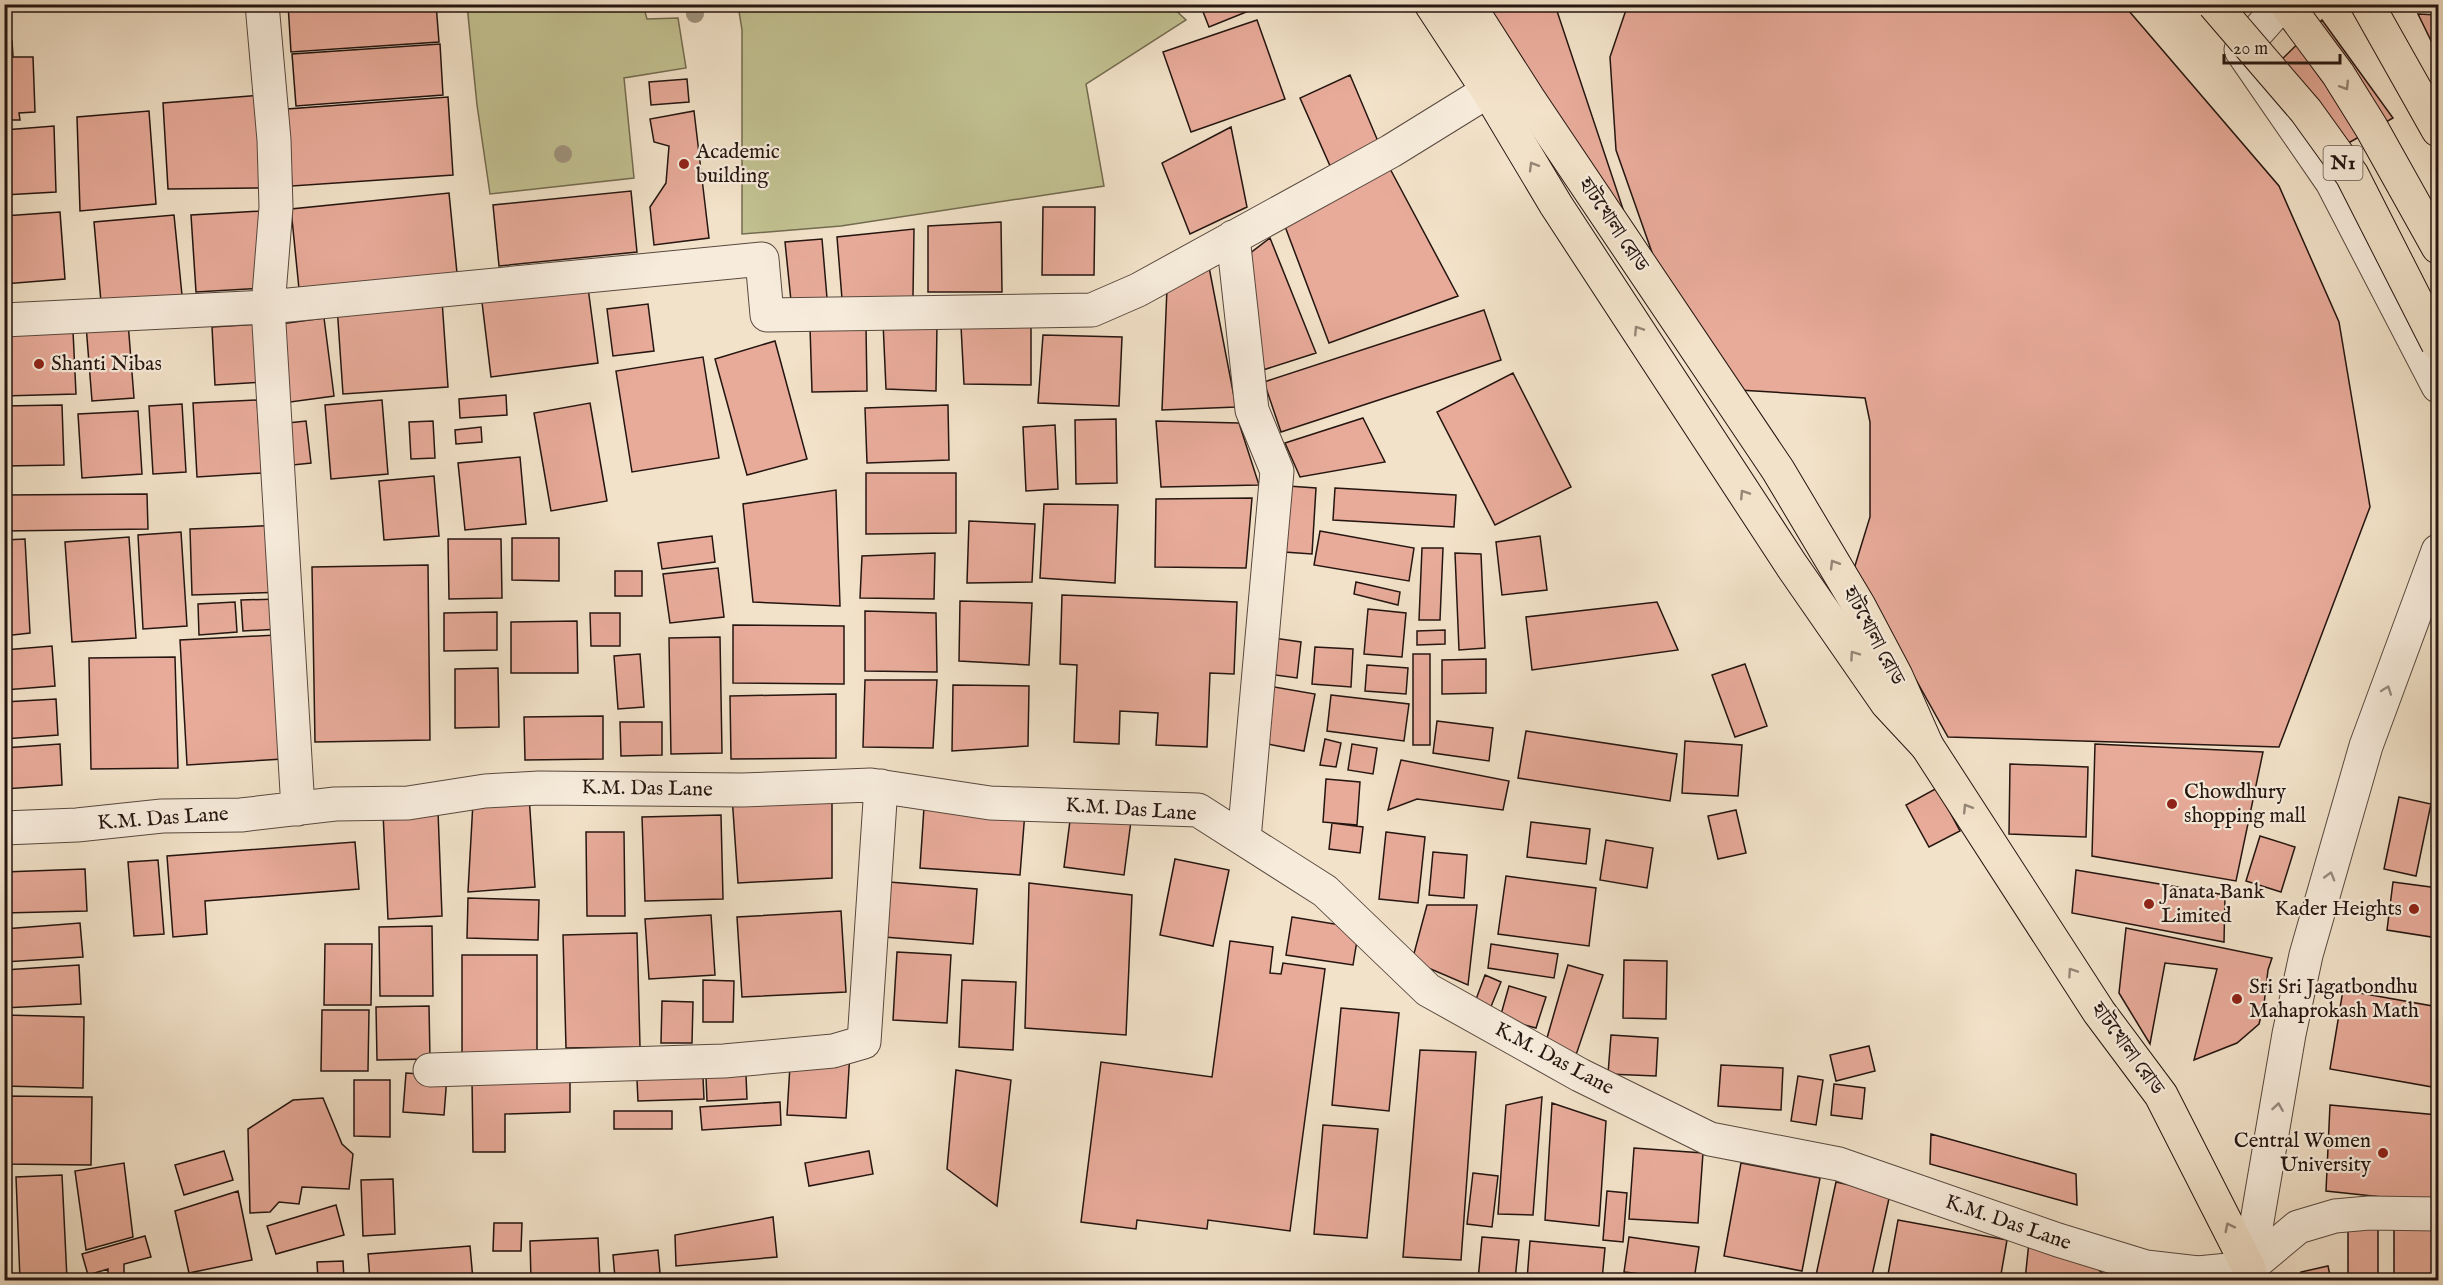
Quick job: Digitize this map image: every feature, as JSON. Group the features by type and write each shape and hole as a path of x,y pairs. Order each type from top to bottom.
{"main road":[{"path":"1431,4 1488,91 1556,205 1792,566 1887,703 1928,746"},
{"name":"হাটখোলা রোড","path":"1468,4 1528,98 1778,471 1859,606 1896,676 1928,746 2099,1012 2161,1095 2251,1274"},
{"path":"2196,4 2241,50"},
{"name":"N1","path":"2214,4 2307,111 2352,175 2439,344"},
{"name":"N1","path":"2284,4 2338,74 2439,247"},
{"path":"2367,4 2439,130"}],"street":[{"path":"262,4 274,140 276,207 268,307 298,809"},
{"path":"2221,4 2241,50 2332,183 2439,386"},
{"path":"2241,50 2284,4"},
{"path":"4,320 268,307 762,259 766,315 1092,310 1138,290 1391,151 1488,91"},
{"path":"1233,237 1252,410 1277,471 1244,838"},
{"path":"2251,1274 2289,1034 2306,955 2366,746 2439,551"},
{"name":"K.M. Das Lane","path":"4,828 77,825 162,816 241,815 335,804 408,803 485,791 539,788 742,790 871,785 990,803 1198,810 1324,891 1428,990 1580,1075 1710,1139 1839,1164 2058,1240 2146,1267 2198,1273 2251,1274"},
{"path":"430,1070 724,1061 833,1051 864,1042 881,786"},
{"path":"2251,1274 2298,1227 2335,1216 2369,1213 2439,1214"}],"shaded area":[{"path":"467,5 643,5 647,19 678,18 686,68 624,78 634,178 490,194 477,105"},
{"path":"738,5 1170,5 1186,20 1086,84 1104,186 841,226 742,234 742,30"}],"building":[{"path":"288,4 436,4 439,42 291,52"},
{"path":"1200,4 1266,4 1209,27"},
{"path":"1489,4 1547,4 1556,8 1630,230 1478,12"},
{"path":"1628,4 2123,4 2279,186 2339,322 2370,507 2279,747 1948,737 1854,569 1870,517 1870,422 1865,398 1739,390 1655,261 1616,150 1610,57"},
{"path":"2418,14 2438,15 2438,55"},
{"path":"1257,20 1285,99 1191,132 1163,52"},
{"path":"2322,20 2393,118 2343,146 2277,64"},
{"path":"12,41 13,57 33,57 35,112 19,113 20,120 4,120 4,42"},
{"path":"440,44 443,95 296,106 292,54"},
{"path":"1350,75 1380,146 1331,168 1300,98"},
{"path":"687,79 689,102 651,105 649,82"},
{"path":"262,95 260,188 168,189 163,103"},
{"path":"448,97 453,175 292,186 287,109"},
{"path":"149,111 156,204 80,211 77,117"},
{"name":"Academic building","path":"694,111 709,238 654,245 650,207 666,183 669,146 654,142 650,119"},
{"path":"54,126 56,192 4,195 4,130"},
{"path":"1231,127 1247,207 1190,234 1162,163"},
{"path":"1388,165 1458,296 1329,343 1283,221"},
{"path":"631,191 637,252 499,266 493,205"},
{"path":"449,193 457,273 299,289 291,209"},
{"path":"1043,207 1095,207 1094,275 1042,275"},
{"path":"261,211 266,288 196,292 191,215"},
{"path":"60,212 65,279 4,284 4,216"},
{"path":"174,215 182,295 101,302 94,222"},
{"path":"1001,222 1002,292 928,292 928,226"},
{"path":"914,229 913,297 842,299 837,237"},
{"path":"1270,238 1316,353 1263,370 1245,257"},
{"path":"822,239 827,298 791,301 785,242"},
{"path":"1209,267 1236,407 1162,410 1167,288"},
{"path":"587,280 598,363 491,377 481,294"},
{"path":"442,300 448,387 343,394 337,306"},
{"path":"648,304 654,351 613,356 607,309"},
{"path":"1484,310 1501,360 1281,432 1264,382"},
{"path":"324,318 334,396 283,403 273,325"},
{"path":"128,322 134,398 92,401 86,325"},
{"path":"883,322 937,323 936,391 886,389"},
{"path":"259,324 262,382 215,385 212,327"},
{"path":"866,326 867,391 812,392 810,327"},
{"path":"961,326 1031,326 1031,385 964,384"},
{"name":"Shanti Nibas","path":"73,331 76,394 4,396 4,334"},
{"path":"1043,335 1122,337 1119,406 1038,403"},
{"path":"775,341 807,459 747,475 715,359"},
{"path":"703,357 719,458 632,472 616,371"},
{"path":"1513,373 1571,487 1495,525 1437,412"},
{"path":"506,395 507,415 460,418 459,399"},
{"path":"257,400 262,473 197,477 193,403"},
{"path":"382,400 388,474 331,479 325,405"},
{"path":"590,403 607,501 551,511 534,413"},
{"path":"182,404 186,472 153,474 149,406"},
{"path":"62,405 64,465 4,466 4,406"},
{"path":"948,405 949,460 867,463 865,408"},
{"path":"138,411 142,474 82,478 78,414"},
{"path":"1363,418 1385,462 1300,477 1285,443"},
{"path":"1116,419 1117,483 1076,484 1075,420"},
{"path":"306,421 311,463 293,465 288,423"},
{"path":"433,421 435,458 411,459 409,422"},
{"path":"1156,421 1239,423 1259,485 1161,487"},
{"path":"1055,425 1058,489 1026,491 1023,427"},
{"path":"481,427 482,442 456,444 455,430"},
{"path":"520,457 526,524 465,530 458,463"},
{"path":"866,473 956,473 956,533 866,534"},
{"path":"434,476 439,536 384,540 379,481"},
{"path":"1288,486 1316,488 1312,554 1284,552"},
{"path":"1335,488 1456,495 1454,527 1333,520"},
{"path":"836,490 840,606 753,602 743,504"},
{"path":"147,494 148,529 4,531 4,495"},
{"path":"1252,498 1246,568 1155,567 1156,499"},
{"path":"1044,504 1118,505 1115,583 1040,578"},
{"path":"969,521 1035,524 1032,582 967,583"},
{"path":"284,525 286,592 192,595 190,529"},
{"path":"1320,531 1414,548 1409,581 1314,565"},
{"path":"181,532 187,626 143,629 138,535"},
{"path":"712,536 715,562 662,569 658,543"},
{"path":"1540,536 1547,590 1502,595 1496,542"},
{"path":"129,537 136,638 72,642 65,542"},
{"path":"512,538 559,538 559,581 512,580"},
{"path":"25,539 30,633 4,636 4,540"},
{"path":"448,539 501,539 502,598 449,599"},
{"path":"1422,548 1443,548 1440,620 1419,620"},
{"path":"935,553 934,599 860,598 862,556"},
{"path":"1455,553 1481,554 1485,648 1459,650"},
{"path":"428,565 430,740 315,742 312,567"},
{"path":"718,568 724,617 670,623 663,574"},
{"path":"615,571 642,571 642,596 615,596"},
{"path":"1356,582 1400,592 1398,605 1354,594"},
{"path":"1062,595 1237,602 1234,674 1210,673 1207,747 1156,745 1158,713 1120,711 1119,744 1074,742 1077,665 1060,664"},
{"path":"279,599 280,629 243,631 241,600"},
{"path":"960,601 1032,603 1029,665 959,661"},
{"path":"235,602 237,632 199,635 198,604"},
{"path":"1657,602 1678,650 1532,670 1526,617"},
{"path":"1368,609 1406,613 1402,657 1364,654"},
{"path":"865,611 936,613 937,672 865,671"},
{"path":"497,612 497,650 444,651 444,613"},
{"path":"590,613 620,613 620,646 591,646"},
{"path":"577,621 578,673 511,673 511,622"},
{"path":"733,625 844,626 844,684 733,683"},
{"path":"1445,630 1445,644 1417,645 1417,631"},
{"path":"276,635 283,759 187,765 180,640"},
{"path":"720,637 722,753 671,754 669,638"},
{"path":"1266,637 1301,642 1297,678 1261,673"},
{"path":"52,646 55,686 4,690 4,650"},
{"path":"1315,647 1353,649 1351,687 1312,684"},
{"path":"640,654 644,707 618,709 614,656"},
{"path":"1413,654 1430,654 1430,745 1413,745"},
{"path":"175,657 178,768 91,769 89,658"},
{"path":"1486,659 1486,693 1442,694 1442,660"},
{"path":"1745,664 1767,726 1735,737 1712,675"},
{"path":"1367,665 1408,668 1406,694 1365,691"},
{"path":"498,668 499,727 455,728 455,669"},
{"path":"865,680 937,680 933,748 863,747"},
{"path":"953,685 1029,686 1028,746 952,751"},
{"path":"1263,685 1315,694 1304,751 1252,741"},
{"path":"836,694 836,758 731,759 730,696"},
{"path":"1331,695 1409,704 1404,741 1327,731"},
{"path":"56,699 58,735 4,739 4,702"},
{"path":"603,716 603,759 525,760 524,717"},
{"path":"1437,721 1493,728 1489,761 1433,753"},
{"path":"620,722 662,722 662,755 621,756"},
{"path":"1526,731 1677,754 1670,801 1518,778"},
{"path":"1325,739 1341,743 1336,767 1320,765"},
{"path":"1685,741 1742,745 1738,796 1682,793"},
{"path":"60,744 62,785 4,789 4,748"},
{"path":"1352,744 1377,748 1373,774 1348,770"},
{"name":"Chowdhury shopping mall","path":"2095,744 2263,752 2236,881 2092,856"},
{"path":"1401,760 1509,781 1503,810 1417,799 1388,810"},
{"path":"2010,764 2088,767 2086,837 2009,834"},
{"path":"1326,779 1360,782 1357,825 1323,822"},
{"path":"1937,788 1960,831 1929,847 1906,805"},
{"path":"832,791 832,878 738,883 732,796"},
{"path":"925,792 1026,799 1020,875 920,868"},
{"path":"529,795 535,887 468,892 473,802"},
{"path":"2399,797 2431,804 2416,876 2384,869"},
{"path":"1736,810 1746,853 1718,859 1708,816"},
{"path":"438,811 442,916 388,919 383,813"},
{"path":"1071,813 1131,821 1124,875 1064,867"},
{"path":"721,815 723,899 645,901 642,817"},
{"path":"1531,822 1590,829 1586,864 1527,857"},
{"path":"1332,823 1363,827 1360,853 1329,849"},
{"path":"586,832 624,832 625,916 587,916"},
{"path":"1386,832 1425,837 1418,903 1379,899"},
{"path":"2260,836 2295,847 2281,892 2246,881"},
{"path":"1606,840 1653,848 1647,888 1600,880"},
{"path":"355,842 359,889 205,901 207,934 173,937 167,856"},
{"path":"1433,852 1467,855 1464,898 1429,895"},
{"path":"1175,859 1229,870 1213,946 1160,935"},
{"path":"158,860 164,934 134,936 128,862"},
{"path":"85,869 87,911 4,913 4,872"},
{"name":"Janata Bank Limited","path":"2076,870 2225,895 2224,942 2072,913"},
{"path":"1506,876 1596,888 1589,946 1498,934"},
{"path":"889,882 977,889 973,944 884,937"},
{"name":"Kader Heights","path":"2393,882 2438,888 2438,938 2387,930"},
{"path":"1029,883 1132,895 1126,1035 1025,1028"},
{"path":"468,898 539,900 538,940 467,938"},
{"path":"1427,905 1477,905 1468,985 1412,961"},
{"path":"841,911 846,992 742,997 737,917"},
{"path":"711,915 715,975 649,979 645,919"},
{"path":"1292,917 1359,928 1353,965 1286,955"},
{"path":"80,923 83,957 4,962 4,929"},
{"path":"432,926 433,996 380,996 379,927"},
{"name":"Sri Sri Jagatbondhu Mahaprokash Math","path":"2126,928 2272,958 2259,1024 2237,1043 2194,1060 2217,969 2165,963 2150,1044 2119,993"},
{"path":"637,933 640,1047 566,1048 563,935"},
{"path":"1230,941 1273,947 1270,973 1281,974 1283,963 1325,969 1290,1231 1208,1220 1207,1229 1137,1220 1136,1229 1081,1222 1101,1062 1212,1077"},
{"path":"325,944 372,944 371,1005 324,1005"},
{"path":"1491,944 1558,954 1554,978 1488,968"},
{"path":"897,952 951,955 947,1023 893,1020"},
{"path":"462,955 537,955 537,1056 462,1056"},
{"path":"1624,960 1667,961 1666,1019 1623,1018"},
{"path":"79,965 81,1004 4,1008 4,970"},
{"path":"1568,965 1603,975 1576,1055 1547,1038"},
{"path":"1485,975 1501,982 1490,1009 1475,1002"},
{"path":"703,980 734,981 733,1022 703,1022"},
{"path":"962,980 1016,982 1013,1050 959,1047"},
{"path":"1509,986 1546,997 1536,1028 1500,1018"},
{"path":"2343,990 2438,1007 2438,1088 2330,1069"},
{"path":"662,1001 693,1002 692,1043 661,1043"},
{"path":"429,1006 430,1059 377,1060 376,1007"},
{"path":"1341,1008 1399,1013 1389,1111 1332,1105"},
{"path":"322,1010 369,1010 368,1071 321,1071"},
{"path":"4,1015 84,1017 83,1088 4,1086"},
{"path":"1611,1035 1658,1038 1656,1076 1608,1074"},
{"path":"1869,1046 1875,1071 1836,1081 1830,1055"},
{"path":"791,1049 850,1052 846,1118 787,1115"},
{"path":"1420,1050 1476,1052 1461,1260 1403,1257"},
{"path":"702,1056 704,1099 638,1101 636,1059"},
{"path":"1721,1065 1783,1068 1781,1110 1718,1106"},
{"path":"956,1070 1011,1080 997,1206 947,1169"},
{"path":"406,1073 447,1076 444,1115 403,1112"},
{"path":"746,1075 747,1099 707,1101 706,1077"},
{"path":"1798,1076 1823,1080 1816,1125 1791,1121"},
{"path":"570,1079 570,1112 505,1114 505,1152 473,1152 472,1080"},
{"path":"354,1080 390,1080 390,1137 354,1136"},
{"path":"1834,1084 1865,1088 1862,1119 1831,1115"},
{"path":"4,1096 92,1097 91,1165 4,1164"},
{"path":"1542,1097 1533,1215 1498,1214 1506,1105"},
{"path":"323,1098 342,1144 353,1154 349,1189 302,1187 299,1204 279,1202 270,1212 250,1213 248,1129 293,1100"},
{"path":"780,1102 781,1125 702,1130 700,1107"},
{"path":"1552,1103 1606,1121 1599,1226 1545,1220"},
{"name":"Central Women University","path":"2330,1105 2438,1115 2438,1203 2326,1191"},
{"path":"614,1111 672,1111 672,1129 614,1129"},
{"path":"1323,1125 1378,1129 1367,1238 1314,1234"},
{"path":"1931,1134 2076,1174 2077,1205 1930,1164"},
{"path":"1634,1148 1703,1153 1698,1223 1629,1219"},
{"path":"224,1151 233,1180 184,1195 175,1165"},
{"path":"869,1151 873,1174 809,1186 805,1163"},
{"path":"124,1163 133,1237 86,1250 75,1171"},
{"path":"1741,1163 1820,1178 1802,1271 1724,1256"},
{"path":"1473,1173 1498,1176 1492,1227 1467,1224"},
{"path":"62,1175 67,1279 20,1280 16,1177"},
{"path":"393,1179 395,1234 363,1236 361,1180"},
{"path":"1836,1182 1890,1194 1871,1280 1815,1280"},
{"path":"238,1191 252,1260 189,1273 175,1211"},
{"path":"1607,1191 1627,1193 1623,1242 1603,1240"},
{"path":"336,1205 344,1235 276,1254 267,1226"},
{"path":"773,1217 777,1257 676,1266 675,1235"},
{"path":"1898,1220 2007,1240 2000,1280 1887,1280"},
{"path":"494,1223 522,1223 521,1251 493,1251"},
{"path":"2348,1226 2378,1226 2378,1280 2348,1280"},
{"path":"2394,1226 2438,1226 2438,1280 2394,1280"},
{"path":"145,1236 151,1257 124,1264 124,1280 108,1280 108,1269 88,1275 82,1254"},
{"path":"1482,1237 1519,1240 1515,1280 1478,1280"},
{"path":"1629,1237 1699,1247 1694,1280 1624,1272"},
{"path":"598,1238 600,1280 531,1280 530,1241"},
{"path":"1530,1241 1605,1248 1602,1280 1527,1280"},
{"path":"2029,1242 2090,1262 2110,1280 2025,1280"},
{"path":"470,1246 473,1280 370,1280 368,1254"},
{"path":"658,1250 660,1273 615,1278 613,1255"},
{"path":"343,1261 344,1280 318,1280 317,1262"},
{"path":"2328,1266 2331,1280 2303,1280 2301,1272"},
{"path":"919,1276 1076,1280 920,1280"}],"place":[{"name":"Academic building","path":"684,164"},
{"name":"Shanti Nibas","path":"39,364"},
{"name":"Chowdhury shopping mall","path":"2172,804"},
{"name":"Janata Bank Limited","path":"2149,904"},
{"name":"Kader Heights","path":"2414,909"},
{"name":"Sri Sri Jagatbondhu Mahaprokash Math","path":"2237,999"},
{"name":"Central Women University","path":"2383,1153"}]}
